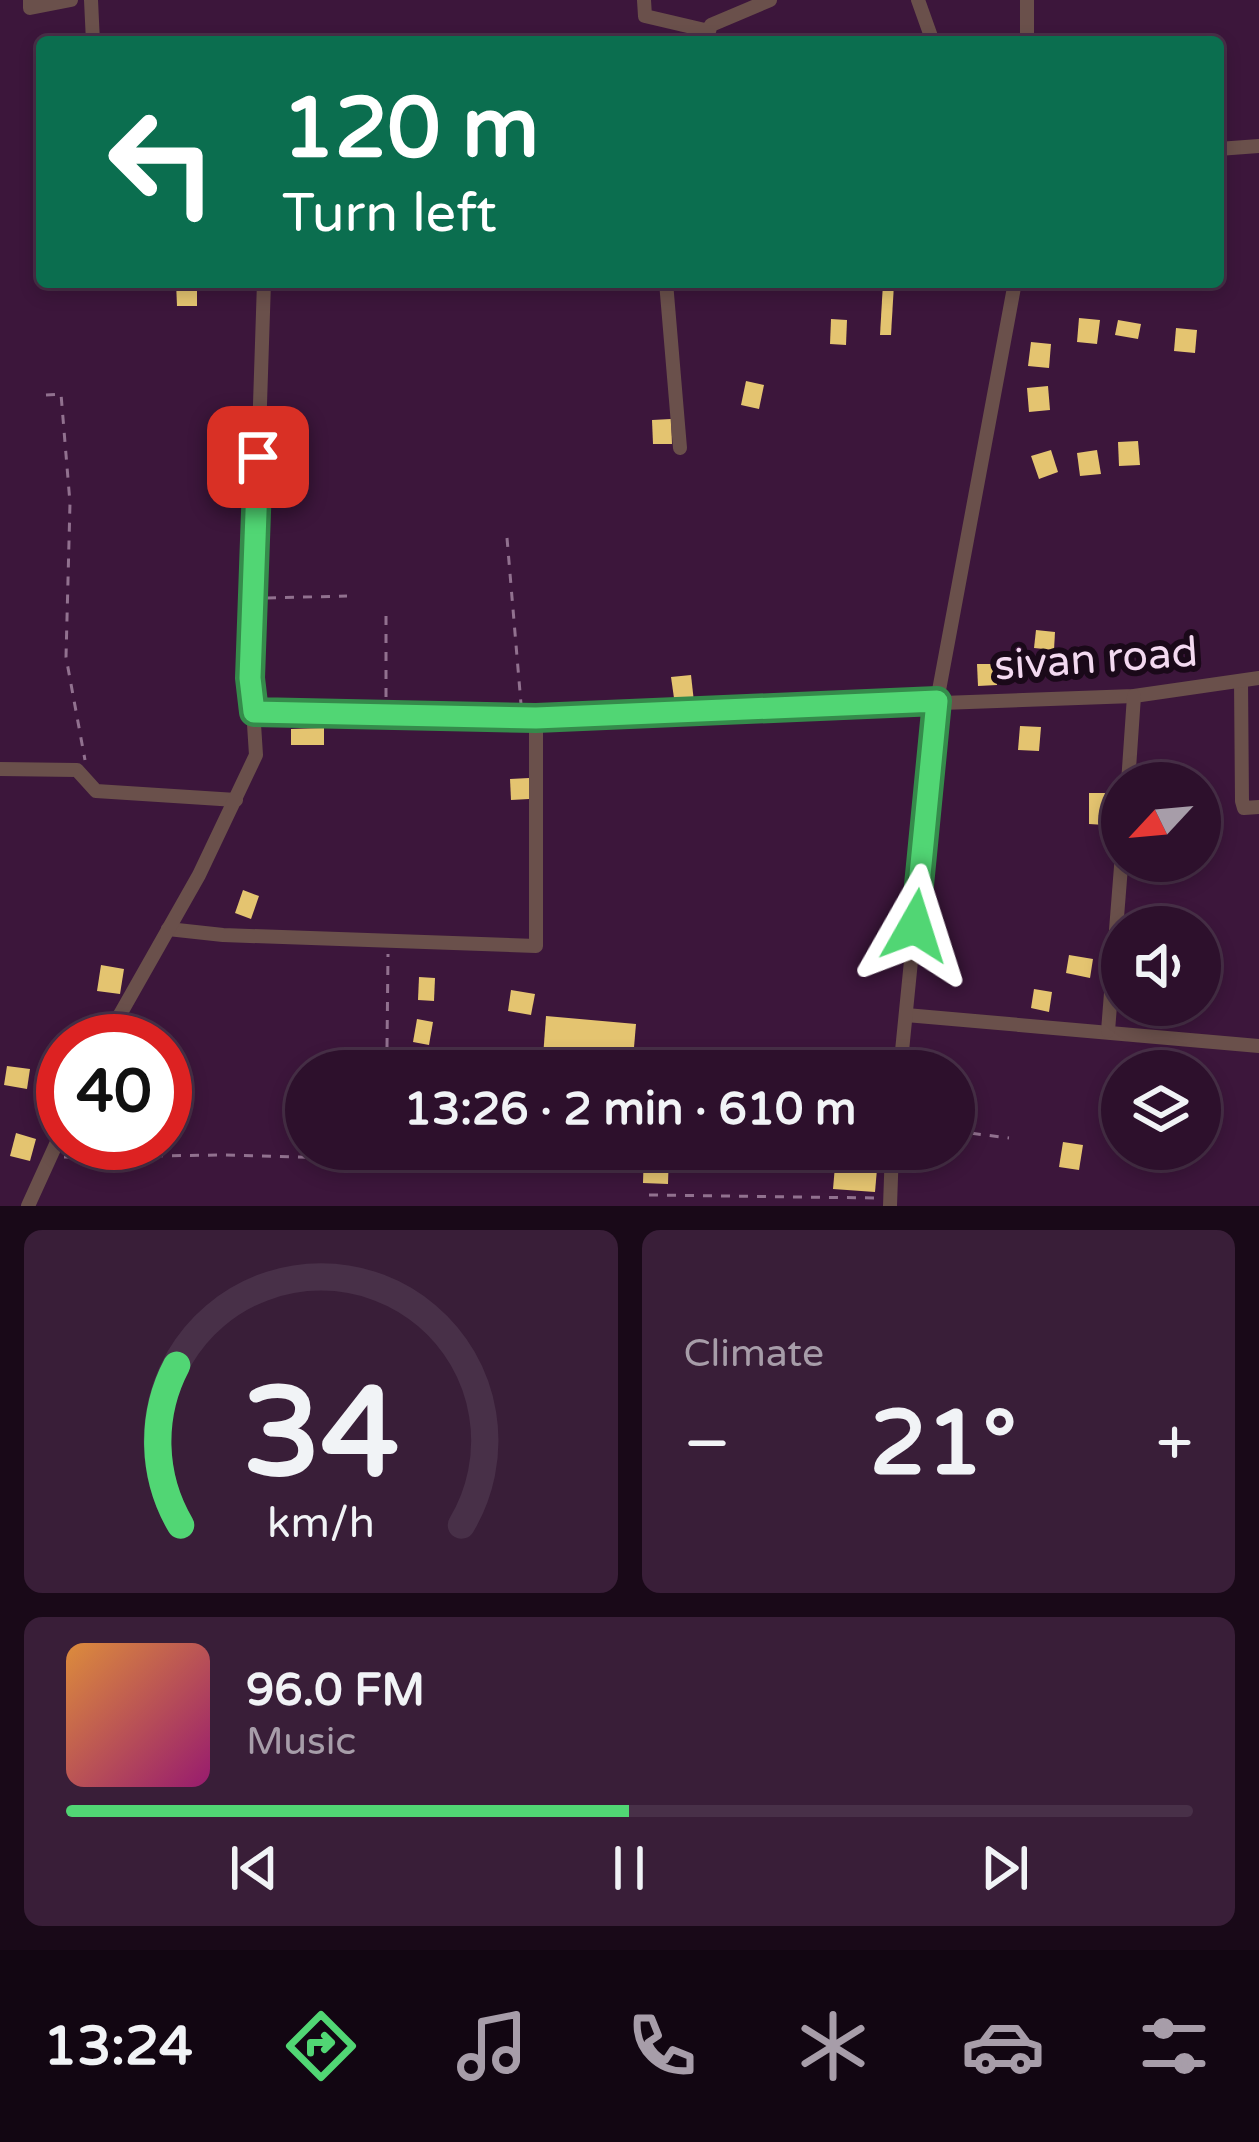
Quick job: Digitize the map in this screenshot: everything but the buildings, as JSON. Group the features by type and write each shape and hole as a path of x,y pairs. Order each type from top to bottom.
{"street":[{"path":"30,0 30,8 71,0"},
{"path":"92,0 93,36"},
{"path":"644,0 645,16 709,32 711,25 738,10 770,0"},
{"path":"918,0 932,36"},
{"path":"1027,0 1027,36"},
{"path":"1224,149 1259,146"},
{"path":"120,1014 256,754 254,598 265,288"},
{"path":"667,288 680,448"},
{"path":"902,1050 937,701 1014,288"},
{"name":"sivan road","path":"254,712 529,718 1134,696 1259,679"},
{"path":"1240,681 1242,801 1244,808 1259,807"},
{"path":"1129,762 1134,696"},
{"path":"168,929 536,946 529,718"},
{"path":"0,769 77,770 96,791 236,800"},
{"path":"1108,1030 1120,882"},
{"path":"906,1015 1259,1046"},
{"path":"28,1206 44,1170"},
{"path":"890,1202 891,1170"}],"path":[{"path":"46,395 62,394 70,503 65,658 87,755 81,773"},
{"path":"507,538 529,718"},
{"path":"254,598 347,596"},
{"path":"386,616 386,715"},
{"path":"387,1046 388,940"},
{"path":"975,1134 1009,1138"},
{"path":"192,1155 285,1157"},
{"path":"649,1195 890,1202"}],"route":[{"path":"258,457 250,678 254,712 536,718 937,701 915,926"}]}
